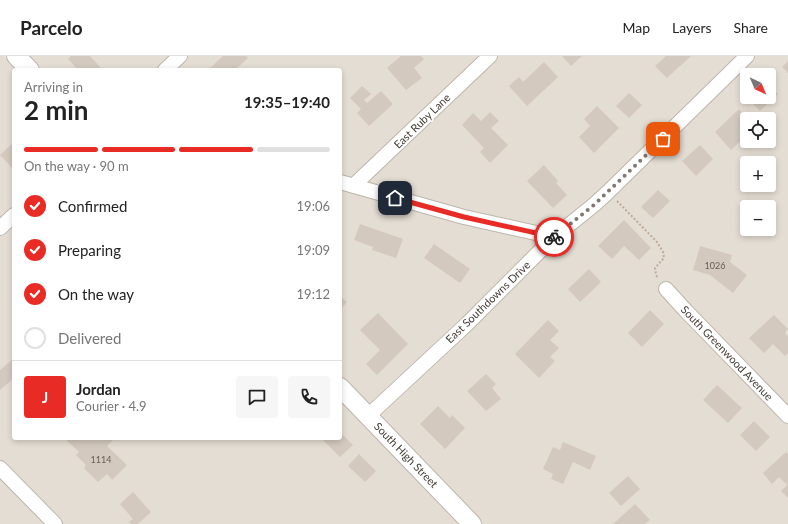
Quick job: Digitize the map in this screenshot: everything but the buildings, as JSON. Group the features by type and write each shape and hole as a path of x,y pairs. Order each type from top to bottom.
{"street":[{"path":"16,56 28,68"},
{"path":"167,68 180,56"},
{"name":"East Ruby Lane","path":"347,184 490,56"},
{"name":"East Southdowns Drive","path":"368,416 467,324 554,237 608,192 747,56"},
{"path":"347,184 464,217 554,237"},
{"path":"0,228 12,217"},
{"name":"South Greenwood Avenue","path":"666,289 788,416"},
{"name":"South High Street","path":"342,389 472,524"},
{"path":"0,468 55,524"}],"path":[{"path":"608,192 657,242 663,252 664,258 655,268 656,275 666,289"}],"shaded area":[{"path":"0,56 4,56 15,68 12,68 12,440 342,440 342,397 470,524 0,524"},
{"path":"19,56 788,56 788,524 478,524 342,385 342,68 31,68"}],"way so far":[{"path":"554,237 595,204 663,139"}],"route":[{"path":"395,198 464,217 554,237"}]}
